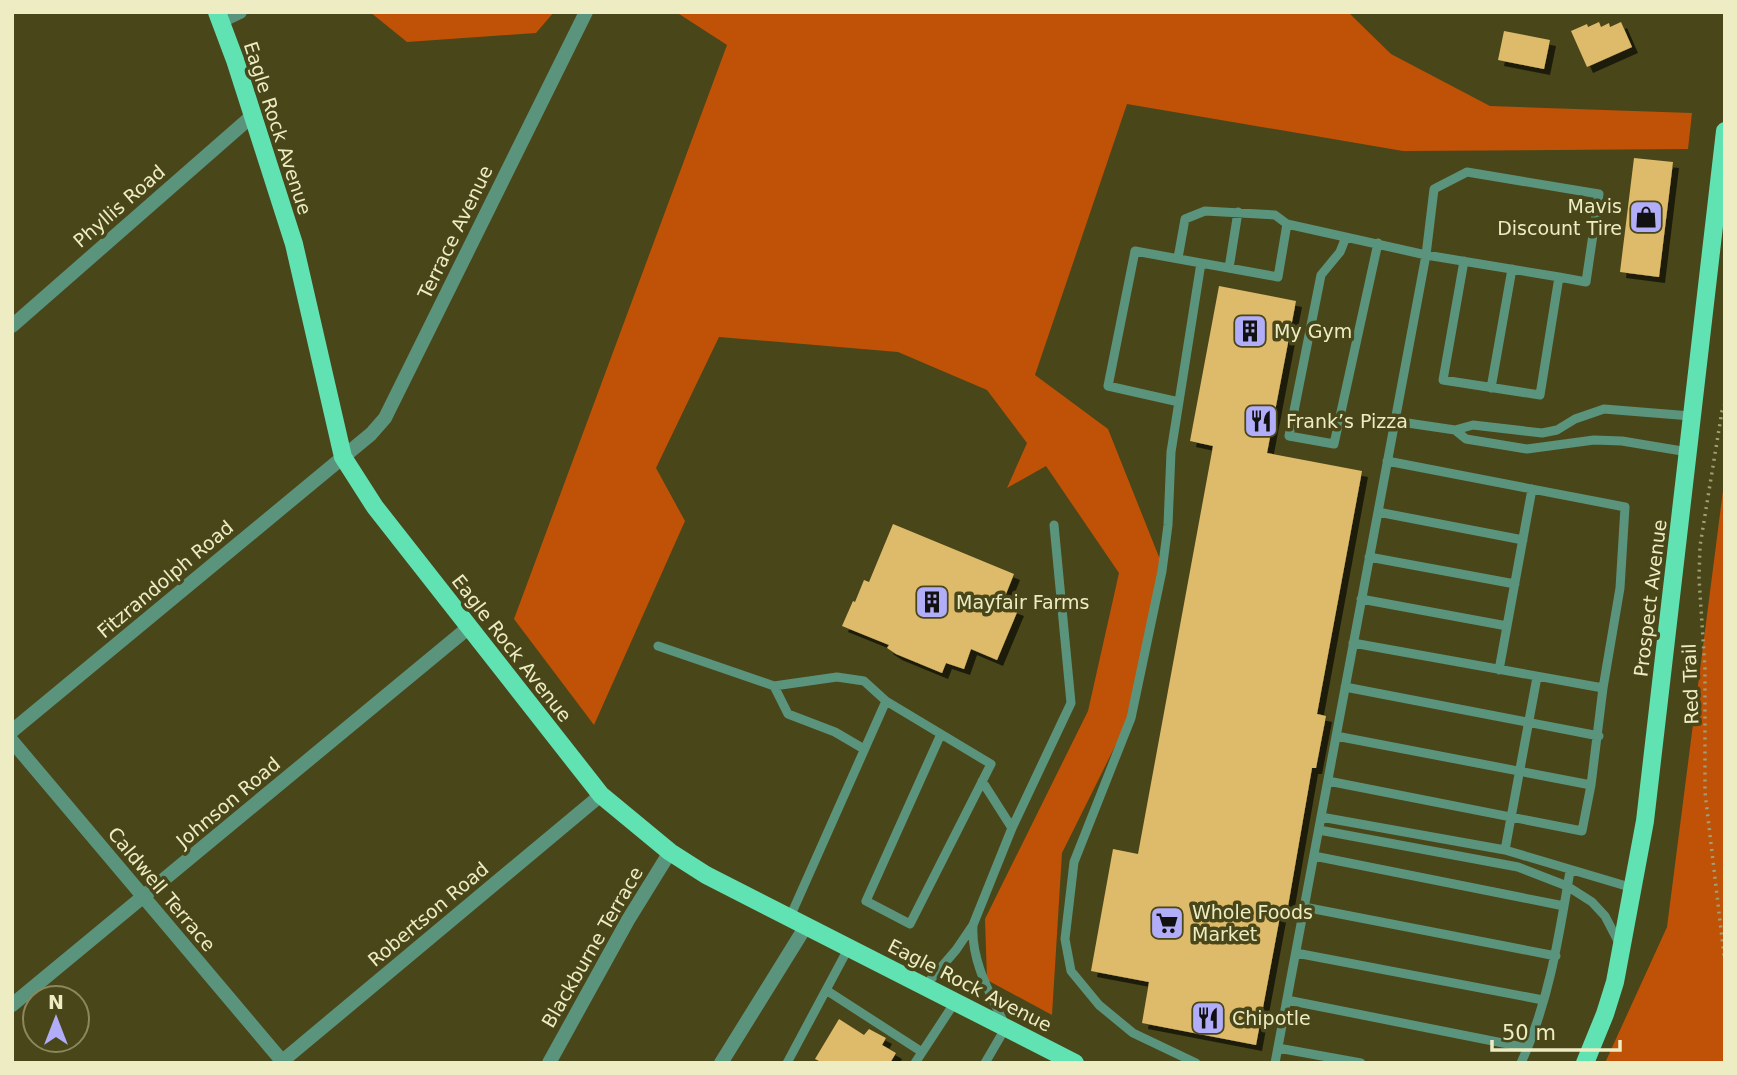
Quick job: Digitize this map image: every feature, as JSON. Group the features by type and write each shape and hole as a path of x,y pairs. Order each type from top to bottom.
{"main road":[{"name":"Eagle Rock Avenue","path":"219,17 293,244 343,457 375,507 601,795 670,852 706,875 1075,1063"},
{"name":"Prospect Avenue","path":"1585,1063 1605,1014 1623,949 1645,821 1725,131"}],"street":[{"path":"219,17 240,12"},
{"name":"Terrace Avenue","path":"343,457 372,434 385,418 586,12"},
{"name":"Phyllis Road","path":"12,326 252,116"},
{"name":"Fitzrandolph Road","path":"12,731 343,457"},
{"name":"Johnson Road","path":"12,1005 468,628"},
{"name":"Caldwell Terrace","path":"12,741 281,1062"},
{"name":"Robertson Road","path":"281,1062 601,795"},
{"name":"Blackburne Terrace","path":"549,1063 628,920 670,852"},
{"path":"721,1063 798,922"}],"lane":[{"path":"1178,258 1185,219 1205,211 1238,212 1275,215 1287,224 1426,255 1586,282 1599,194 1467,172 1434,189 1426,255 1275,1063"},
{"path":"1229,268 1238,212"},
{"path":"1179,402 1108,386 1135,251 1278,278 1287,224"},
{"path":"1346,237 1340,252 1321,275 1289,436 1334,444 1378,243"},
{"path":"1464,261 1443,380 1540,395 1559,277"},
{"path":"1196,1063 1133,1033 1099,1005 1071,971 1065,939 1074,862 1131,718 1162,571 1168,525 1171,452 1202,263"},
{"path":"1491,388 1512,269"},
{"path":"1394,421 1455,430 1473,425 1542,433 1557,430 1575,419 1604,409 1691,415"},
{"path":"1455,430 1466,439 1527,449 1594,440 1622,441 1688,452"},
{"path":"1328,781 1582,831 1591,785 1603,688 1620,588 1625,507 1387,461"},
{"path":"1499,670 1532,489"},
{"path":"1378,512 1523,540"},
{"path":"925,986 973,925 1012,828 1070,703 1054,526"},
{"path":"1369,557 1515,584"},
{"path":"1361,599 1507,626"},
{"path":"1353,643 1603,688"},
{"path":"658,646 774,686 837,677 864,681 886,701 941,734 991,764 910,924 866,901 941,734"},
{"path":"1505,850 1537,677"},
{"path":"774,686 788,714 835,732 864,748"},
{"path":"1345,687 1599,736"},
{"path":"798,922 864,748 886,701"},
{"path":"1336,736 1591,785"},
{"path":"982,781 1012,828"},
{"path":"1321,817 1505,850 1634,888"},
{"path":"1319,830 1518,867 1567,886 1592,902 1605,916 1623,949"},
{"path":"1314,856 1564,906"},
{"path":"1521,1063 1556,956 1570,871"},
{"path":"1304,907 1556,956"},
{"path":"973,925 972,942 977,961 1006,1027 985,1063"},
{"path":"787,1063 849,947"},
{"path":"1296,953 1543,1000"},
{"path":"826,990 922,1052"},
{"path":"1287,1000 1528,1048"},
{"path":"915,1063 955,1002"},
{"path":"1278,1048 1360,1063"}],"path":[{"name":"Red Trail","path":"1725,404 1700,547 1699,578 1705,669 1705,792 1725,964"}],"shaded area":[{"path":"370,12 554,12 536,33 407,42"},
{"path":"676,12 1348,12 1391,54 1490,106 1692,113 1688,149 1403,151 1127,104 1035,375 1108,429 1161,562 1133,710 1062,853 1052,1015 987,980 985,919 1088,711 1119,573 1046,466 1007,488 1027,443 987,390 898,352 719,337 656,468 685,521 594,725 514,619 727,45"},
{"path":"1725,475 1725,1063 1605,1063 1667,927"}],"building":[{"path":"1599,22 1601,27 1609,23 1610,27 1621,22 1632,47 1587,67 1571,31"},
{"path":"1504,31 1550,40 1544,69 1498,60"},
{"name":"Mavis Discount Tire","path":"1634,158 1673,162 1659,277 1620,272"},
{"path":"1219,286 1296,301 1267,453 1362,471 1317,714 1326,716 1316,768 1312,768 1287,912 1281,911 1256,1045 1142,1023 1149,982 1091,971 1113,849 1138,854 1213,446 1190,441"},
{"name":"Mayfair Farms","path":"893,524 1014,574 1002,604 1018,610 997,660 971,649 964,669 946,663 942,673 896,654 887,648 889,645 842,626 864,580 869,582"},
{"path":"839,1019 864,1035 869,1029 886,1038 882,1045 896,1053 890,1063 823,1063 815,1059"}],"place":[{"name":"Mavis Discount Tire","path":"1646,217"},
{"name":"My Gym","path":"1250,331"},
{"name":"Frank’s Pizza","path":"1261,421"},
{"name":"Mayfair Farms","path":"932,602"},
{"name":"Whole Foods Market","path":"1167,923"},
{"name":"Chipotle","path":"1208,1018"}]}
